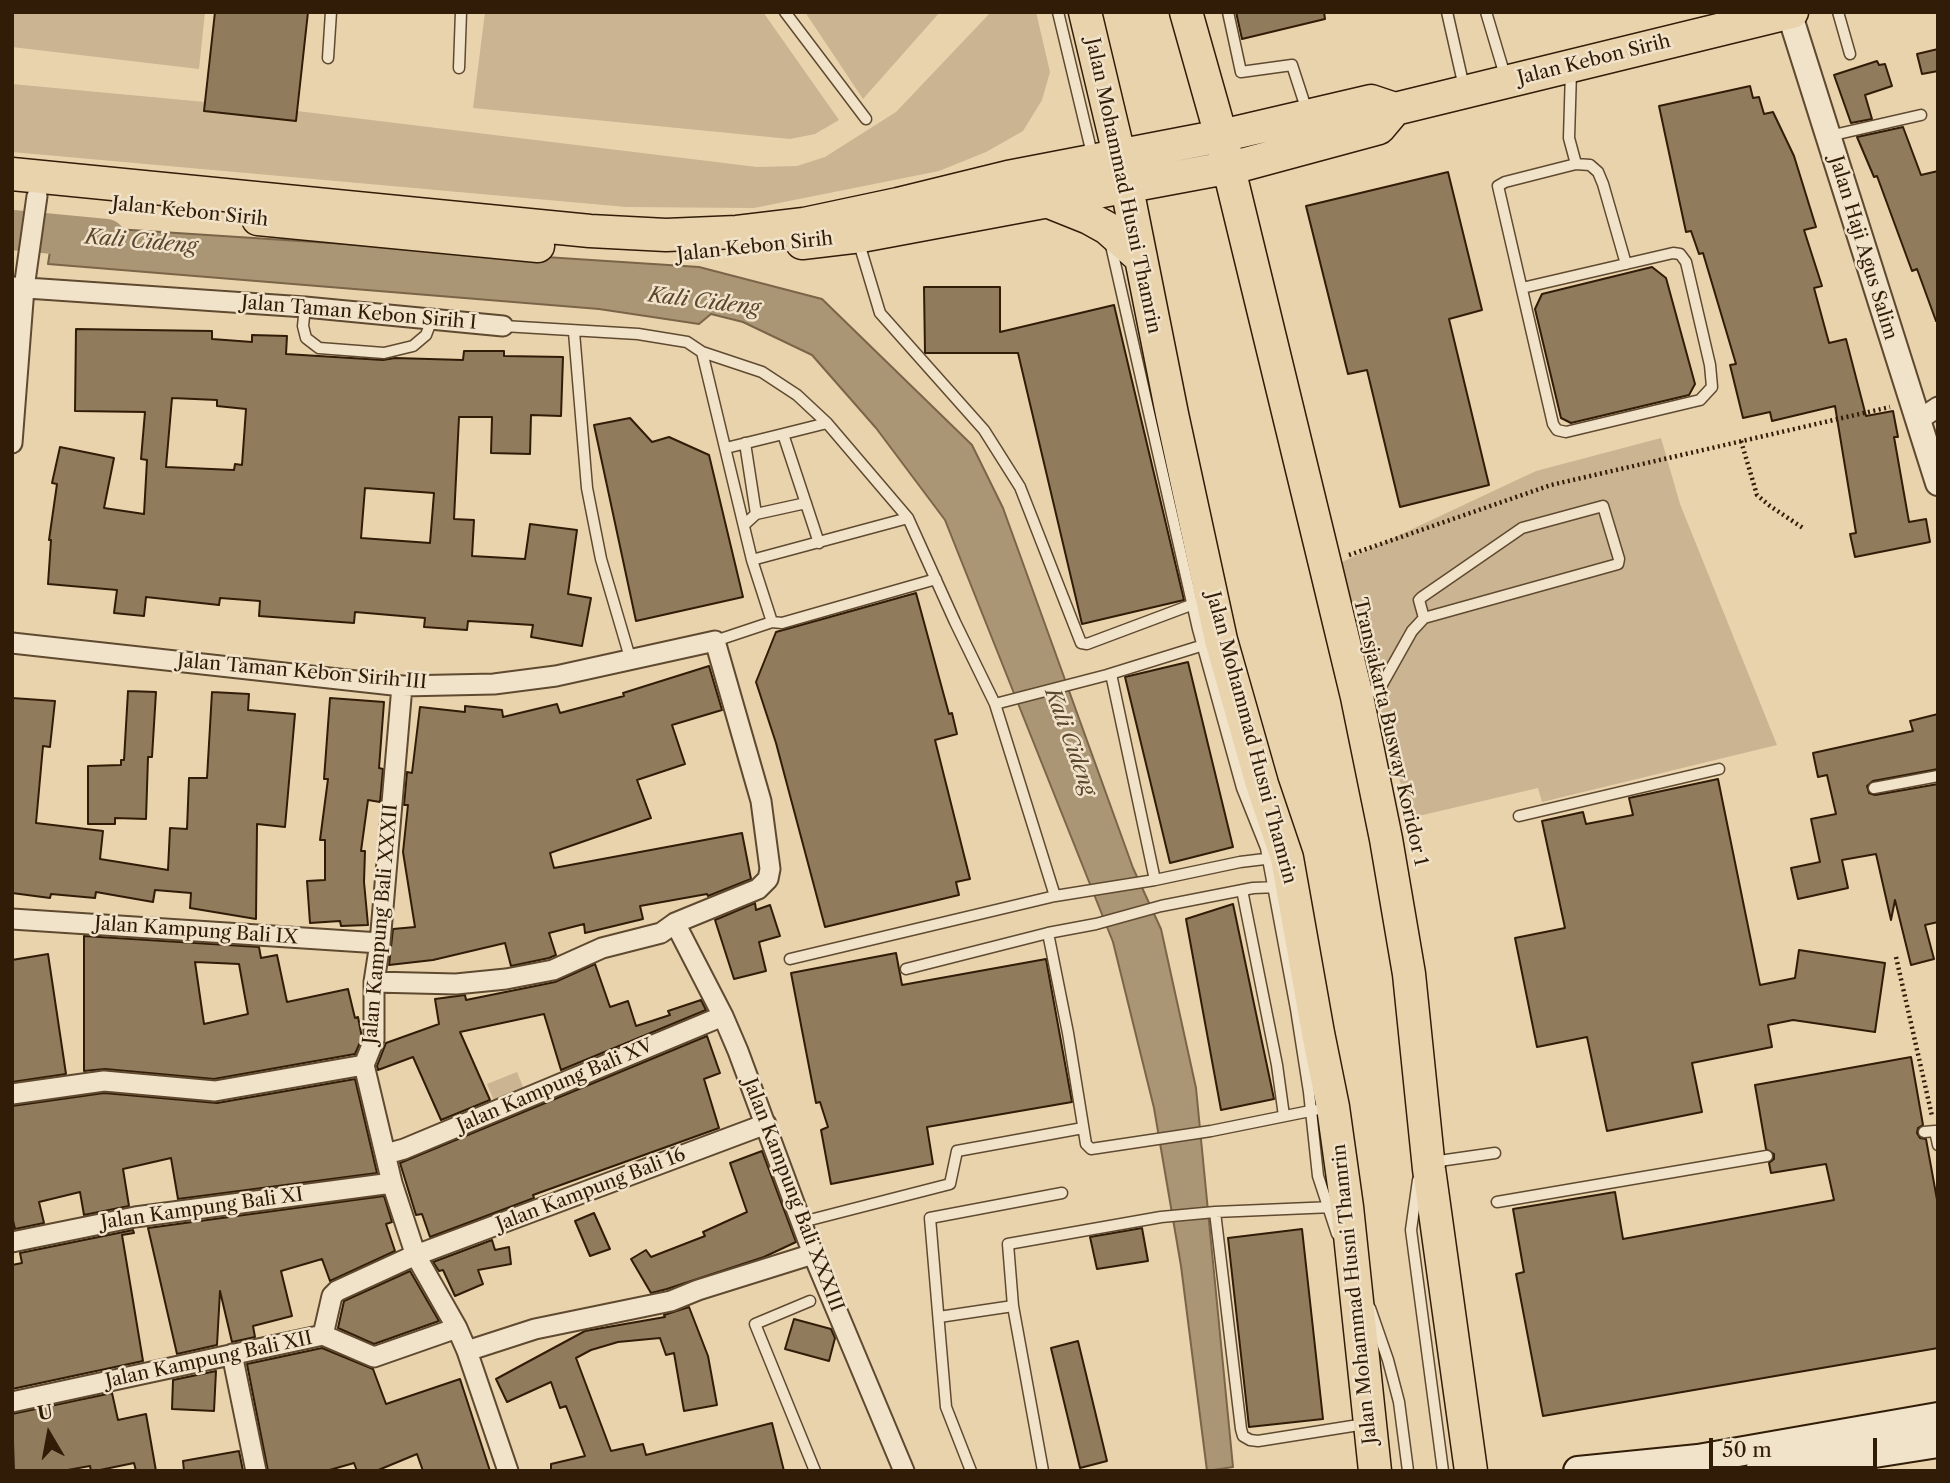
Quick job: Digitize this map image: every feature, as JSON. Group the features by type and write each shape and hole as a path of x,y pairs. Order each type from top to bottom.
{"main road":[{"name":"Jalan Mohammad Husni Thamrin","path":"1085,12 1106,189 1141,258 1212,643 1262,784 1318,1033 1322,1109 1337,1207 1354,1271 1375,1471"},
{"path":"1186,12 1235,149 1362,696 1409,974 1428,1162 1471,1471"},
{"name":"Jalan Kebon Sirih","path":"28,201 464,241 667,256 715,254 856,225 1049,202 1106,189 1235,149 1309,114 1371,101 1395,109 1790,12"},
{"name":"Jalan Kebon Sirih","path":"1235,149 1379,128 1395,109"},
{"name":"Jalan Kebon Sirih","path":"12,174 666,235 737,232 804,224 856,225 1008,177 1106,189"},
{"path":"1106,189 1141,258"},
{"path":"1578,1471 1698,1459 1938,1417"},
{"path":"1760,1471 1830,1466 1888,1456 1938,1443"}],"street":[{"name":"Jalan Haji Agus Salim","path":"1790,12 1938,483"},
{"path":"12,443 18,287 27,265 28,201"},
{"name":"Jalan Taman Kebon Sirih I","path":"18,287 305,307 503,326"},
{"path":"1914,412 1938,407"},
{"path":"374,982 456,984 506,979 553,970 602,948 660,933 675,922 758,889 768,879 770,869 761,801 715,641"},
{"name":"Jalan Taman Kebon Sirih III","path":"12,643 402,686 494,684 556,676 715,641"},
{"name":"Jalan Kampung Bali XXXII","path":"402,686 380,943 374,982 374,1040 364,1065 392,1183 416,1256 467,1351 508,1471"},
{"name":"Jalan Kampung Bali IX","path":"12,919 380,943"},
{"name":"Jalan Kampung Bali XXXIII","path":"675,922 723,1016 813,1254 904,1471"},
{"name":"Jalan Kampung Bali XV","path":"386,1154 417,1144 723,1016"},
{"path":"12,1094 104,1081 215,1091 364,1065"},
{"name":"Jalan Kampung Bali 16","path":"416,1256 766,1124"},
{"name":"Jalan Kampung Bali XI","path":"12,1242 135,1217 392,1183"},
{"path":"467,1351 535,1329 671,1301 813,1254"},
{"name":"Jalan Kampung Bali XII","path":"323,1335 334,1293 416,1256"},
{"name":"Jalan Kampung Bali XII","path":"12,1402 323,1335 374,1357 457,1328"},
{"path":"232,1354 256,1471"}],"lane":[{"path":"328,58 331,12"},
{"path":"459,68 461,12"},
{"path":"785,12 866,119"},
{"path":"856,225 880,313 984,430 1020,487 1080,643 1087,643 1203,601 1106,189 1058,12"},
{"path":"1228,12 1241,72 1292,65 1309,114"},
{"path":"1447,12 1465,92"},
{"path":"1486,12 1507,82"},
{"path":"1838,12 1850,54"},
{"path":"1572,66 1569,138 1576,164"},
{"path":"1829,136 1921,115"},
{"path":"1522,288 1626,264 1673,253 1680,254 1686,262 1712,381 1712,387 1700,400 1566,432 1557,430 1553,424 1498,186 1576,164 1590,166 1598,172 1626,264"},
{"path":"305,307 303,326 306,338 320,348 384,353 413,346 426,335 432,319"},
{"name":"Jalan Taman Kebon Sirih I","path":"503,326 638,334 687,342 702,352 762,372 797,395 827,424 908,518 997,704 1057,896"},
{"path":"574,332 587,488 600,559 631,661"},
{"path":"702,352 752,559 772,622"},
{"path":"726,448 827,424"},
{"path":"783,434 819,543"},
{"path":"745,443 756,514"},
{"name":"Transjakarta Busway Koridor 1","path":"1311,458 1362,696 1399,848"},
{"path":"744,525 756,514 806,503"},
{"path":"1362,696 1380,688 1412,631 1424,618 1618,565 1619,559 1603,506 1522,528 1422,597 1419,600 1424,618"},
{"path":"752,559 908,518"},
{"path":"715,641 772,622 782,623 936,579"},
{"path":"997,704 1109,675 1212,643"},
{"path":"1109,675 1154,880"},
{"path":"1519,816 1719,769"},
{"path":"1874,788 1938,776"},
{"path":"790,959 1057,896 1222,866 1280,873"},
{"path":"906,969 1161,906 1242,890 1280,873"},
{"path":"1242,890 1277,1065 1284,1116"},
{"path":"1048,933 1086,1144 1091,1149 1211,1131 1322,1109"},
{"path":"1429,1059 1425,1130 1411,1230 1443,1471"},
{"path":"802,1222 950,1184 957,1151 1083,1128"},
{"path":"1930,1131 1938,1145"},
{"path":"1428,1162 1495,1153"},
{"path":"1497,1202 1768,1156"},
{"path":"971,1471 946,1407 930,1218 1062,1193"},
{"path":"1043,1471 1013,1306 1008,1244 1161,1217 1337,1207"},
{"path":"1214,1212 1243,1436 1258,1441 1371,1423"},
{"path":"1354,1271 1375,1319 1388,1360 1399,1402 1408,1471"},
{"path":"810,1301 755,1324 815,1471"},
{"path":"939,1317 1013,1306"}],"path":[{"path":"1334,561 1551,485 1741,441 1914,412"},
{"path":"1741,441 1757,495 1803,528"},
{"path":"1896,957 1930,1131"}],"shaded area":[{"path":"12,12 205,12 199,69 12,47"},
{"path":"485,12 763,12 839,120 815,134 790,139 473,108"},
{"path":"805,12 940,12 863,99"},
{"path":"991,12 1036,12 1050,72 1042,100 1023,131 986,152 939,171 754,208 626,207 12,152 12,84 205,102 204,111 297,111 757,167 797,166 825,157 896,112"},
{"path":"1661,438 1680,504 1777,745 1542,802 1538,788 1410,818 1340,563 1536,471"},
{"path":"517,1072 530,1104 500,1115 487,1084"}],"water":[{"path":"54,225 699,267 822,299 972,445 1003,508 1133,868 1161,929 1196,1088 1233,1467 1207,1471 1181,1266 1154,1108 1113,942 945,520 876,428 812,355 743,322 711,314 699,324 599,309 48,264"}],"building":[{"path":"215,12 308,12 296,121 204,111"},
{"path":"1236,12 1324,12 1325,19 1242,39"},
{"path":"1938,49 1938,71 1922,74 1917,54"},
{"path":"1877,61 1879,65 1885,64 1892,86 1865,95 1872,119 1851,123 1834,75"},
{"path":"1750,86 1753,98 1759,97 1764,114 1773,112 1794,156 1816,227 1804,230 1822,286 1814,288 1829,343 1846,339 1866,416 1893,411 1898,437 1894,437 1909,522 1926,519 1930,542 1855,557 1850,534 1856,533 1835,406 1772,421 1770,412 1743,418 1730,365 1736,364 1703,253 1699,254 1691,231 1686,232 1659,106"},
{"path":"1903,127 1921,175 1938,171 1936,321 1917,269 1912,271 1877,176 1874,177 1857,137"},
{"path":"1448,172 1482,310 1449,319 1489,485 1400,507 1367,370 1348,374 1306,206"},
{"path":"1652,267 1666,278 1695,384 1689,395 1571,423 1561,418 1535,309 1542,294"},
{"path":"924,287 1000,287 1000,332 1114,305 1184,600 1082,624 1018,353 925,353"},
{"path":"76,329 212,331 212,339 252,342 252,335 287,336 286,354 383,360 463,360 464,351 504,351 504,356 563,357 561,416 531,415 530,454 491,453 492,417 459,417 454,519 474,520 472,556 525,559 530,524 577,530 568,594 591,598 582,646 531,637 533,625 468,621 467,630 424,627 425,618 355,612 354,623 259,616 260,601 220,598 219,605 146,597 144,616 114,613 117,590 48,584 49,540 57,484 52,483 60,447 114,458 104,508 144,514 147,460 141,459 145,412 75,411","holes":["172,398 217,400 217,406 246,409 242,465 235,464 234,470 166,467","365,488 434,493 430,543 361,538"]},
{"path":"630,418 652,442 669,437 709,455 743,597 636,621 594,425"},
{"path":"916,593 957,734 935,740 970,879 956,882 959,895 825,927 776,743 756,682 776,632"},
{"path":"1188,662 1233,847 1170,863 1125,677"},
{"path":"709,666 722,710 672,725 685,764 637,780 651,818 550,853 554,868 742,833 751,879 708,896 707,894 640,906 643,919 585,933 584,924 549,933 556,955 549,958 511,966 505,943 433,960 389,965 393,929 415,927 403,852 408,805 404,805 407,772 412,773 420,707 465,712 465,706 502,710 503,717 557,704 560,713 624,696 623,693"},
{"path":"128,691 156,692 152,757 148,757 146,819 115,818 115,824 88,824 88,766 121,765 121,760 124,760"},
{"path":"212,692 249,694 248,710 295,714 285,827 257,824 256,919 190,908 191,893 155,890 153,902 96,892 95,898 51,894 50,898 12,893 12,698 55,701 50,747 43,746 36,823 103,831 100,859 168,870 170,828 187,829 189,778 207,778"},
{"path":"330,698 384,702 379,768 383,769 380,802 368,800 361,851 365,851 364,882 368,925 341,926 340,921 310,923 307,881 325,880 325,840 320,840 328,779 324,779"},
{"path":"1938,714 1938,769 1873,781 1867,786 1869,793 1875,795 1938,784 1938,922 1925,925 1934,959 1911,965 1895,900 1891,920 1876,854 1842,860 1848,888 1798,899 1791,868 1820,862 1811,819 1836,814 1827,775 1818,777 1813,753 1913,731 1910,721"},
{"path":"1718,779 1760,985 1795,978 1799,950 1885,963 1875,1032 1793,1020 1768,1025 1772,1047 1692,1063 1702,1112 1607,1131 1587,1037 1537,1047 1515,938 1565,928 1542,821 1583,812 1586,824 1633,815 1629,798"},
{"path":"755,903 756,910 770,905 780,936 759,942 766,971 734,979 715,920"},
{"path":"1233,904 1274,1099 1221,1110 1186,919"},
{"path":"84,936 259,947 261,958 277,955 287,1002 348,989 362,1038 355,1054 214,1079 105,1069 84,1071","holes":["195,962 239,964 248,1014 204,1024"]},
{"path":"896,953 902,985 1046,959 1072,1102 927,1127 933,1164 831,1184 821,1130 828,1127 820,1102 816,1103 791,973"},
{"path":"48,954 66,1074 12,1082 12,960"},
{"path":"595,964 610,1007 628,1001 636,1026 670,1015 668,1011 701,1000 706,1010 561,1070 544,1014 460,1032 490,1100 441,1120 413,1057 378,1070 386,1043 439,1024 435,999 465,995 466,1000 555,982"},
{"path":"707,1036 720,1073 704,1079 719,1128 533,1195 534,1198 430,1237 422,1214 416,1215 400,1163"},
{"path":"1911,1057 1923,1125 1918,1128 1917,1133 1920,1138 1926,1139 1938,1205 1938,1348 1543,1416 1516,1274 1524,1272 1513,1209 1615,1192 1623,1239 1834,1200 1826,1164 1771,1173 1769,1163 1774,1159 1774,1154 1766,1149 1755,1085"},
{"path":"355,1079 377,1173 178,1199 171,1158 123,1169 129,1206 84,1215 80,1192 39,1202 44,1223 15,1229 12,1216 12,1106 104,1093 217,1103"},
{"path":"762,1151 796,1242 764,1257 651,1293 631,1259 646,1250 651,1257 705,1236 703,1232 747,1212 730,1163"},
{"path":"384,1196 392,1222 386,1224 395,1251 330,1281 322,1259 281,1271 292,1316 253,1326 255,1337 232,1342 220,1291 217,1345 177,1354 148,1228"},
{"path":"594,1213 610,1249 590,1256 575,1221"},
{"path":"1142,1228 1148,1261 1097,1269 1090,1237"},
{"path":"1302,1229 1323,1419 1249,1427 1228,1238"},
{"path":"133,1230 134,1233 122,1235 143,1361 12,1389 12,1265 22,1263 20,1253"},
{"path":"492,1240 495,1250 509,1247 511,1264 478,1270 483,1284 455,1296 443,1270 439,1271 433,1262"},
{"path":"410,1271 439,1321 374,1344 338,1328 344,1301"},
{"path":"689,1307 708,1356 717,1405 684,1411 674,1353 666,1355 660,1338 618,1342 591,1350 576,1358 611,1451 643,1444 646,1455 772,1423 784,1471 551,1471 551,1464 585,1456 566,1406 560,1408 551,1382 507,1402 496,1379 585,1331 665,1317 664,1315"},
{"path":"794,1319 831,1329 835,1338 829,1361 785,1349"},
{"path":"1078,1341 1107,1461 1080,1468 1051,1348"},
{"path":"322,1348 373,1369 386,1404 460,1379 490,1471 423,1471 417,1454 376,1471 357,1471 354,1463 326,1471 268,1471 247,1364"},
{"path":"216,1371 214,1411 172,1409 173,1380"},
{"path":"112,1393 118,1420 146,1414 156,1471 136,1471 134,1463 95,1471 91,1471 90,1466 62,1471 14,1471 12,1414"},
{"path":"239,1451 243,1471 184,1471 183,1461"}],"waterway":[{"name":"Kali Cideng","path":"12,230 106,239"}]}
